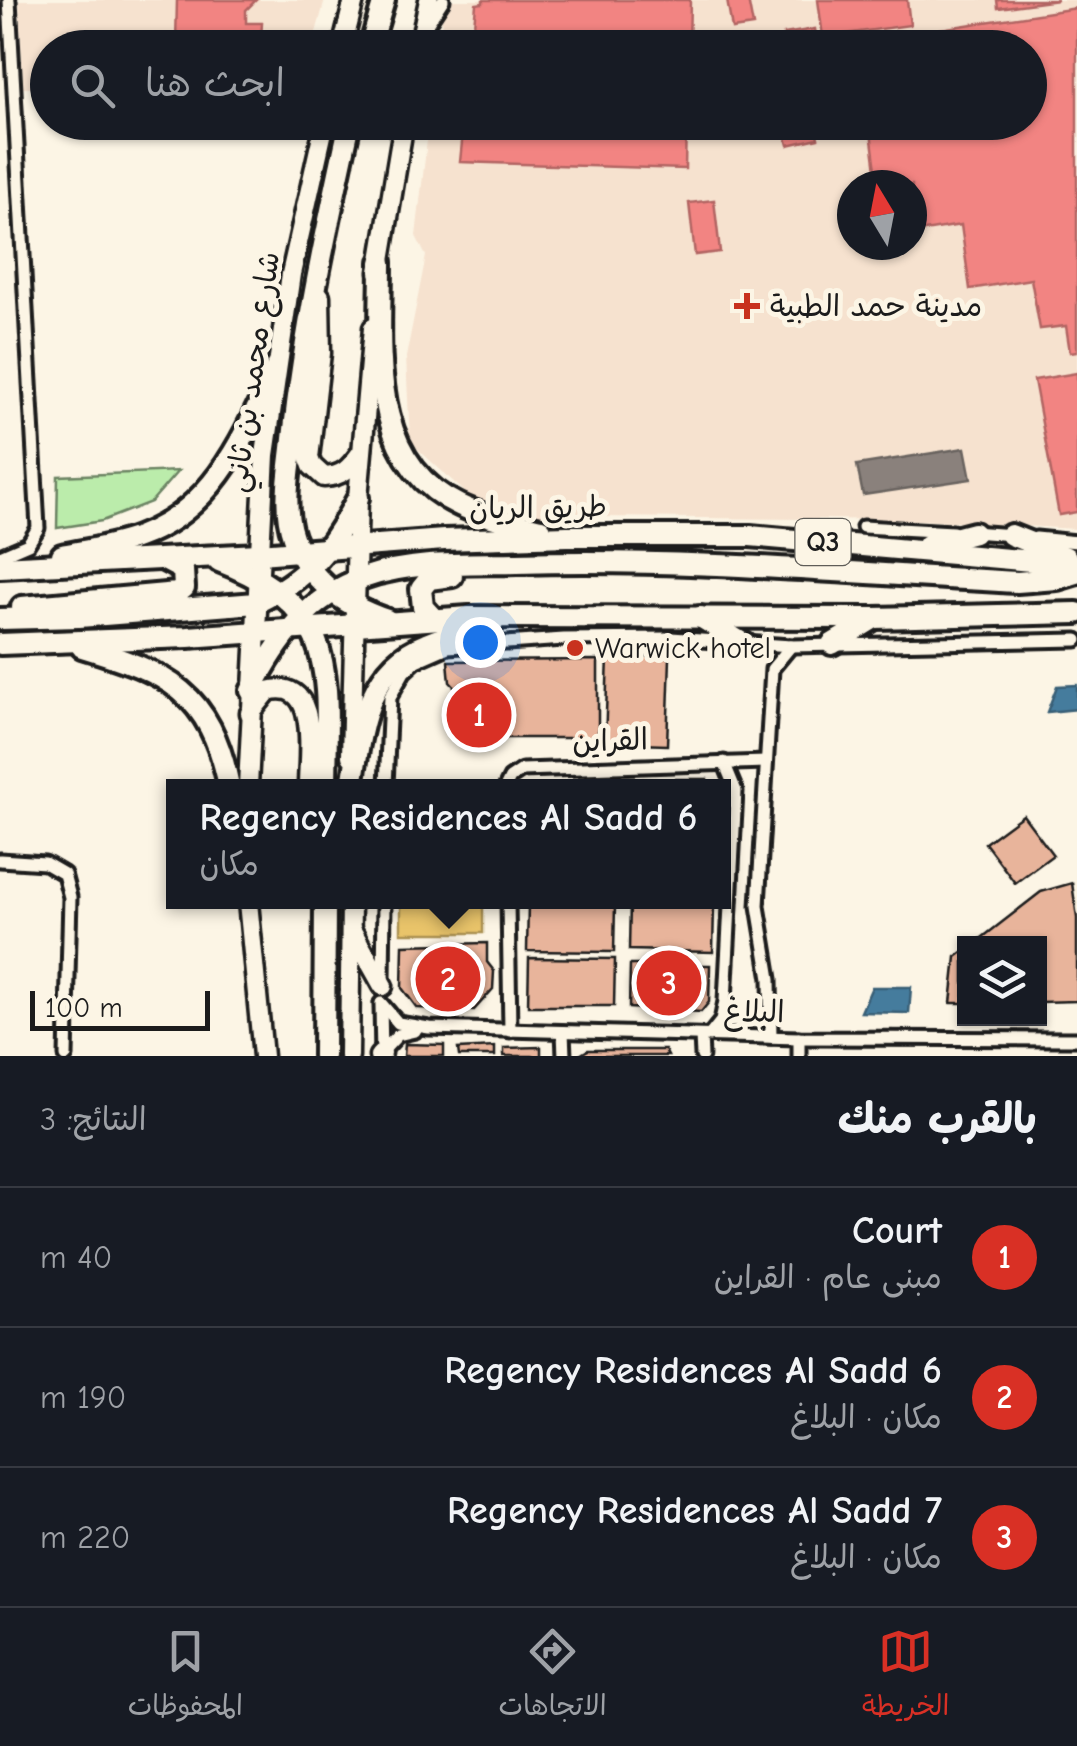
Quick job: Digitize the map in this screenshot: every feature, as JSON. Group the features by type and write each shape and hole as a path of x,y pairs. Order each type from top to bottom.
{"highway":[{"path":"375,30 384,0"},
{"path":"346,140 299,384 287,499 299,551 310,570 354,616"},
{"path":"380,262 384,399 390,428 405,458 417,474 454,503 477,513 567,536"},
{"path":"5,563 138,536 180,514 217,479 236,452 276,368"},
{"path":"0,619 79,618 256,603 281,592 310,570 329,548 358,498"},
{"path":"898,548 924,546 974,532"},
{"path":"1011,535 1077,567"},
{"name":"طريق الريان","path":"5,563 164,560 464,538 750,536 1077,567"},
{"path":"210,557 258,576 281,592 300,624 325,677 326,779"},
{"path":"0,610 177,593 184,588 184,570 164,560"},
{"path":"251,691 300,624 332,592 380,573 461,564 663,563 1017,582 1057,579 1077,567"},
{"path":"434,619 423,607 420,596 424,583 435,577 553,574 663,563"},
{"path":"0,644 256,632 354,616 394,622 518,616 874,618 1077,613"},
{"path":"353,779 370,699 394,662 426,644 518,616"},
{"path":"698,616 751,646"},
{"path":"832,644 874,618"},
{"path":"66,643 146,668 167,678 189,696 208,724 228,779"},
{"path":"324,909 324,1056"}],"main road":[{"path":"423,30 429,0"},
{"path":"346,30 352,3"},
{"name":"شارع محمد بن ثاني","path":"248,779 265,455 291,274 321,140"},
{"path":"351,779 361,454 380,262 401,140"},
{"path":"320,270 321,353 309,458 324,477 346,472 361,454"},
{"path":"249,714 268,691 288,690 302,698 308,717 308,779"},
{"path":"249,909 263,1056"},
{"path":"350,1056 351,909"},
{"path":"351,928 382,994"}],"street":[{"path":"426,30 443,0"},
{"path":"5,563 28,544 38,528 27,329 6,90 6,4"},
{"path":"863,528 974,532 1077,542"},
{"path":"386,779 390,697 404,672 416,661 448,648 479,643 670,638 751,646 1077,640"},
{"path":"751,646 772,669"},
{"path":"772,1037 770,979 758,906 772,669 791,646"},
{"path":"724,762 736,791 731,887"},
{"name":"القراين","path":"510,779 522,770 766,762"},
{"path":"0,860 45,863 64,874 70,897 66,1056"},
{"path":"381,1055 384,909"},
{"path":"508,909 510,1031"},
{"path":"702,1056 705,1036 721,1021 723,1012 730,909"},
{"name":"البلاغ","path":"382,994 398,1023 429,1028 799,1038 1077,1039"},
{"name":"البلاغ","path":"381,1055 398,1035 429,1028"},
{"path":"563,1032 564,1056"},
{"path":"799,1038 799,1056"}],"shaded area":[{"path":"19,0 325,0 317,30 30,30 30,88 23,88"},
{"name":"مدينة حمد الطبية","path":"444,0 1077,0 1077,529 919,520 491,516 410,442 406,357 426,256 416,236 427,140 1047,140 1047,30 441,30"}],"green space":[{"path":"178,471 151,502 102,521 57,528 58,476"}],"building: سكن":[{"path":"401,909 483,909 483,933 401,933"}],"building: صحة":[{"path":"177,0 256,0 246,10 246,23 262,23 262,30 176,30"},
{"path":"690,0 689,30 474,30 476,4"},
{"path":"727,0 748,0 753,26 732,29"},
{"path":"818,0 907,0 910,25 822,30"},
{"path":"997,0 1058,0 998,8"},
{"path":"1077,8 1077,351 1070,352 1066,326 1040,329 1031,279 970,289 961,225 927,231 927,170 876,170 872,140 1047,140 1047,30 940,30"},
{"path":"462,140 686,140 685,169 460,162"},
{"path":"714,200 720,252 695,255 689,203"},
{"path":"1077,373 1077,512 1059,515 1034,380"}],"building: مرافق عامة":[{"path":"1077,685 1077,709 1047,712 1057,686"},
{"path":"872,987 911,987 909,1013 861,1012"}],"building: صناعة":[{"path":"965,448 971,479 863,495 857,465"}],"building: أخرى":[{"path":"608,656 670,657 667,745 605,743"},
{"path":"598,660 598,738 502,738 450,682 448,661"},
{"path":"1023,815 1053,855 1015,883 985,843"},
{"path":"1072,883 1077,918 1077,1001 1047,1002 1047,936 984,936 1041,892"},
{"path":"528,909 615,909 614,952 527,951"},
{"path":"630,909 714,909 713,952 629,950"},
{"path":"487,943 487,962 494,971 493,989 474,1010 417,1008 402,988 403,945"},
{"path":"956,957 957,1003 951,1003"},
{"path":"529,958 615,959 614,1006 528,1006"},
{"path":"630,965 710,965 709,1002 701,1012 629,1008"},
{"path":"405,1044 444,1045 444,1056 404,1056"},
{"path":"495,1047 495,1056 459,1056 458,1049"},
{"path":"541,1047 541,1056 504,1056 504,1048"},
{"path":"588,1050 665,1050 668,1056 578,1056"}],"place":[{"name":"مدينة حمد الطبية","path":"747,306"},
{"name":"Warwick hotel","path":"575,648"},
{"name":"Court","path":"479,715"},
{"name":"Regency Residences Al Sadd 6","path":"448,979"},
{"name":"Regency Residences Al Sadd 7","path":"669,983"}]}
